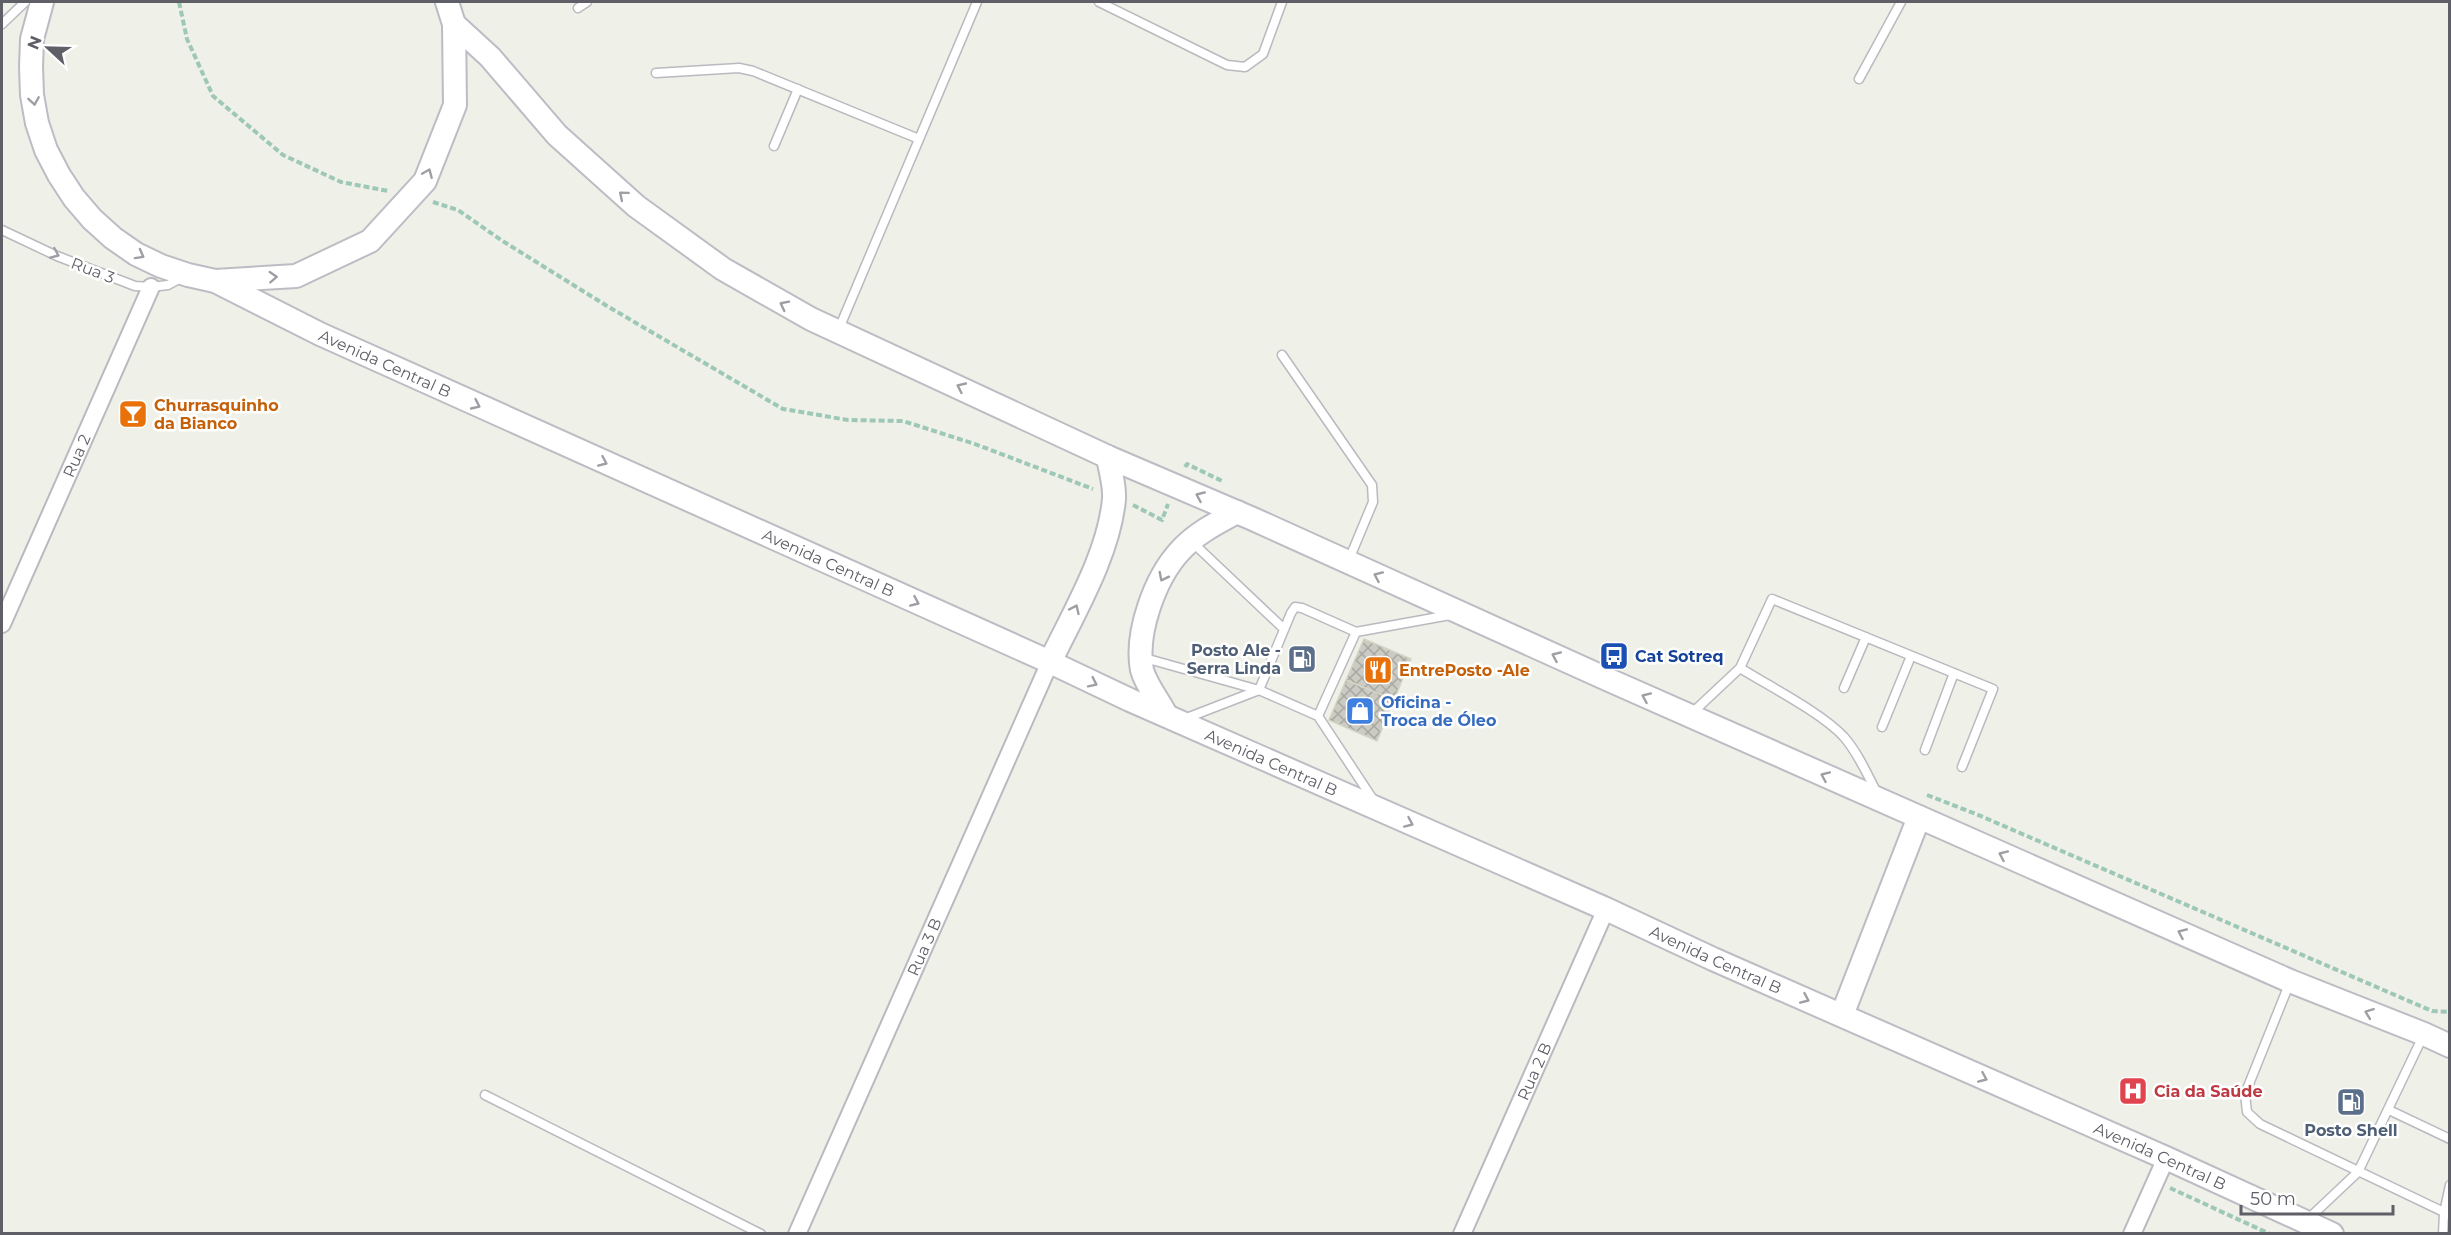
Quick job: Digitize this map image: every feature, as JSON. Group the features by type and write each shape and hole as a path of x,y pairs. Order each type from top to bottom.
{"main road":[{"name":"Avenida Central B","path":"42,2 32,39 30,67 32,95 46,150 58,175 74,198 113,238 161,266 215,281 330,338 1173,718 2332,1233"},
{"name":"Avenida Central B","path":"215,281 296,276 370,241 425,181 455,105 454,24 447,2"},
{"name":"Avenida Central B","path":"454,24 490,57 557,135 636,206 723,269 773,299 1108,457 1237,512 1689,716 2290,981 2450,1046"},
{"path":"1050,662 1100,558 1109,531 1114,496 1108,457"},
{"path":"1173,718 1143,673 1141,637 1146,617 1164,574 1179,551 1210,526 1237,512"},
{"path":"1842,1015 1919,817"},
{"path":"2424,1034 2450,1036"}],"street":[{"name":"Rua 2","path":"2,624 151,287"},
{"name":"Rua 3 B","path":"797,1233 1050,662"},
{"name":"Rua 2 B","path":"1462,1233 1606,909"},
{"path":"2132,1233 2166,1158"}],"lane":[{"path":"2,24 25,2"},
{"path":"578,8 587,2"},
{"path":"838,331 977,2"},
{"path":"1099,2 1227,65 1245,67 1263,54 1282,2"},
{"path":"1859,79 1901,2"},
{"path":"656,73 739,68 798,89 919,139"},
{"path":"774,146 798,89"},
{"name":"Rua 3","path":"2,230 57,256 135,286 168,285 188,275"},
{"path":"1282,355 1372,485 1373,502 1348,562"},
{"path":"1191,540 1284,629"},
{"path":"1689,716 1740,668 1772,598 1994,689 1962,767"},
{"path":"1173,718 1259,690 1295,608 1302,608 1356,632 1461,613"},
{"path":"1318,716 1356,632"},
{"path":"1844,688 1866,637"},
{"path":"1882,727 1911,656"},
{"path":"1141,657 1259,690 1318,716 1379,809"},
{"path":"1740,668 1826,722 1843,737 1856,753 1882,801"},
{"path":"1925,750 1954,674"},
{"path":"2290,981 2245,1094 2247,1112 2260,1124 2447,1214"},
{"path":"2306,1221 2358,1172 2424,1034"},
{"path":"485,1095 761,1233"},
{"path":"2389,1110 2450,1139"},
{"path":"2443,1233 2450,1185"}],"path":[{"path":"2155,1181 2270,1233"}],"building":[{"path":"1364,639 1411,659 1394,700 1346,680"},
{"path":"1346,680 1394,700 1377,741 1329,720"}],"place":[{"name":"Churrasquinho da Bianco","path":"133,414"},
{"name":"Cat Sotreq","path":"1614,656"},
{"name":"Posto Ale - Serra Linda","path":"1302,659"},
{"name":"EntrePosto -Ale","path":"1378,670"},
{"name":"Oficina - Troca de Óleo","path":"1360,711"},
{"name":"Cia da Saúde","path":"2133,1091"},
{"name":"Posto Shell","path":"2351,1102"}]}
